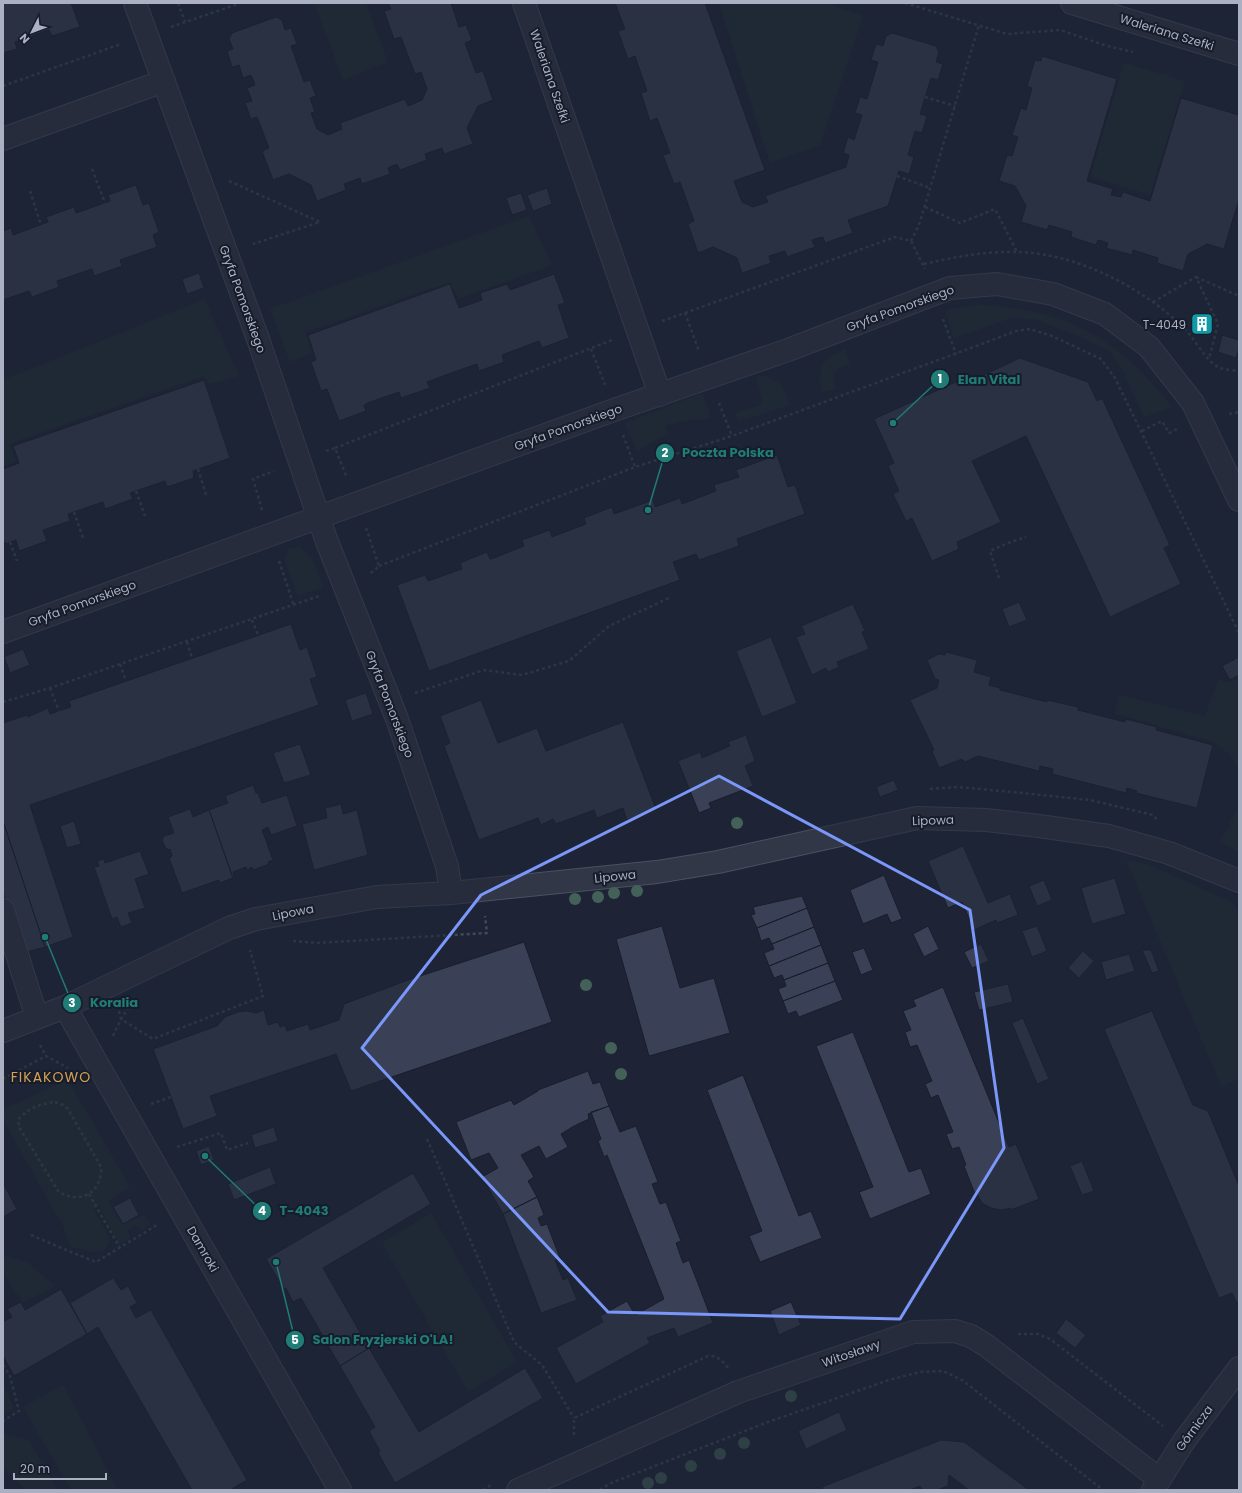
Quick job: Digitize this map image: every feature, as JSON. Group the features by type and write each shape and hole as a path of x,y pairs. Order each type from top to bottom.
{"street":[{"name":"Gryfa Pomorskiego","path":"135,3 258,339 344,587 397,719 447,866 451,893"},
{"name":"Waleriana Szefki","path":"524,3 660,395"},
{"name":"Waleriana Szefki","path":"1072,3 1239,54"},
{"path":"3,139 164,81"},
{"name":"Gryfa Pomorskiego","path":"3,632 607,413 788,350 950,288 997,284 1053,294 1105,314 1149,347 1193,403 1239,500"},
{"name":"Lipowa","path":"3,1031 65,1007 229,928 256,919 377,897 484,890 657,872 710,864 917,818 986,820 1110,836 1168,852 1239,881"},
{"path":"3,910 37,1018"},
{"name":"Damroki","path":"65,1007 340,1490"},
{"name":"Witosławy","path":"518,1490 753,1386 913,1332 955,1331 971,1336 988,1346 1140,1466 1156,1484"},
{"name":"Górnicza","path":"1156,1484 1184,1441 1239,1368"}],"path":[{"path":"178,3 185,22"},
{"path":"3,86 241,3"},
{"path":"905,3 1007,34 1060,30 1107,46 1133,52"},
{"path":"911,241 919,225 925,207 979,25"},
{"path":"926,97 955,106"},
{"path":"92,169 105,203"},
{"path":"897,176 930,188"},
{"path":"229,181 320,222 253,244"},
{"path":"30,191 41,225"},
{"path":"925,207 960,223 995,209 1017,252"},
{"path":"685,313 895,237 911,241 924,264"},
{"path":"1196,277 1239,296"},
{"path":"1153,302 1196,277"},
{"path":"1196,277 1218,324 1209,358"},
{"path":"366,578 379,566 635,467 732,436 979,345 1016,332 1030,329 1052,336 1101,360 1116,378 1239,633"},
{"path":"335,448 591,349 607,389"},
{"path":"717,399 732,436"},
{"path":"1142,431 1162,421 1169,433"},
{"path":"622,432 635,467"},
{"path":"198,469 206,495"},
{"path":"344,471 379,566"},
{"path":"253,479 264,514"},
{"path":"136,490 145,516"},
{"path":"74,512 83,538"},
{"path":"998,578 990,551 1026,537"},
{"path":"10,542 17,561"},
{"path":"279,559 294,606"},
{"path":"3,702 50,688 294,606 321,595"},
{"path":"411,695 484,670 522,675 569,661 608,626 669,598"},
{"path":"252,620 258,635"},
{"path":"187,642 192,658"},
{"path":"120,664 126,681"},
{"path":"50,688 59,711"},
{"path":"287,941 316,943 486,933 484,890"},
{"path":"121,1019 152,1039 263,996 249,948 256,947"},
{"path":"112,1038 121,1019 133,1002"},
{"path":"3,1079 46,1056 70,1069"},
{"path":"145,1106 171,1098"},
{"path":"55,1102 68,1109 101,1167 101,1177 99,1182 89,1194 76,1198 66,1196 58,1191 19,1127 18,1120 28,1110 43,1104 55,1102"},
{"path":"176,1147 221,1133 227,1150 248,1143"},
{"path":"426,1139 514,1342 542,1365 574,1418"},
{"path":"89,1194 120,1248"},
{"path":"31,1234 96,1262 158,1225"},
{"path":"3,1365 10,1376 19,1411 3,1421"},
{"path":"600,1490 611,1483 761,1425 889,1380 920,1372 942,1370 962,1380 1102,1490"},
{"path":"1128,1400 1184,1441"}],"highlighted area":[{"path":"719,776 970,910 1004,1148 900,1319 608,1312 362,1048 481,895"}],"shaded area":[{"path":"314,3 366,3 388,62 343,80"},
{"path":"719,3 825,3 863,16 820,145 770,163"},
{"path":"1124,63 1185,81 1150,195 1090,177"},
{"path":"529,216 552,265 458,299 450,282 306,332 312,353 290,362 270,309"},
{"path":"205,299 239,376 208,384 204,376 9,444 16,461 3,467 3,380"},
{"path":"979,305 1038,313 1064,321 1088,332 1111,345 1132,363 1152,383 1172,407 1144,417 1123,371 1110,352 1078,336 1037,320 1014,317 954,338 945,310"},
{"path":"845,349 850,364 837,369 833,376 836,389 822,392 820,376 823,365 831,357"},
{"path":"765,376 771,378 782,386 790,405 738,422 735,413 763,404 756,377"},
{"path":"703,393 711,419 682,421 665,426 667,434 637,451 625,423"},
{"path":"300,547 311,557 323,587 298,596 284,559 289,548"},
{"path":"1239,679 1239,770 1230,755 1214,742 1115,714 1119,695 1205,716 1218,680 1230,682"},
{"path":"1239,806 1239,852 1220,842"},
{"path":"1126,860 1147,864 1234,903 1239,916 1239,1079 1221,1086"},
{"path":"68,1080 130,1187 108,1201 122,1225 145,1214 150,1225 142,1231 136,1225 127,1230 131,1238 119,1245 99,1205 93,1209 109,1236 108,1244 105,1249 101,1251 95,1252 81,1250 70,1246 63,1226 3,1120 3,1109"},
{"path":"431,1213 517,1362 468,1392 382,1243"},
{"path":"7,1256 28,1263 55,1286 23,1303 3,1273 3,1259"},
{"path":"3,1384 14,1409 3,1415"},
{"path":"63,1385 118,1490 71,1490 23,1407"},
{"path":"3,1433 29,1440 57,1490 26,1490 3,1467"}],"building":[{"path":"3,3 71,3 80,27 52,36 49,30 15,42 17,49 3,53"},
{"path":"388,3 451,3 459,27 466,25 472,40 465,43 476,73 483,71 493,100 478,106 467,128 473,144 444,154 442,148 425,154 427,160 400,170 397,164 388,168 390,174 362,184 360,178 344,184 346,190 317,201 311,185 289,174 273,180 262,151 269,148 257,117 251,119 245,103 252,101 247,88 255,85 251,75 243,78 239,65 232,67 227,51 233,49 229,39 232,33 276,17 282,20 285,30 291,28 297,44 291,46 304,82 310,80 316,96 310,98 315,112 311,113 317,129 328,135 342,129 340,123 405,99 408,106 422,100 427,89 421,72 415,74 401,37 394,39 384,11 391,9"},
{"path":"615,3 705,3 765,170 734,181 742,202 753,207 768,202 765,196 846,167 849,155 843,153 848,137 854,140 862,115 855,113 860,97 867,99 878,62 871,60 876,44 883,46 886,36 892,33 936,46 939,52 936,62 943,64 938,80 931,78 920,114 927,116 922,133 915,131 908,155 914,157 909,174 899,171 888,206 848,220 853,233 825,243 823,237 812,240 815,247 787,257 785,251 769,256 771,263 742,273 737,258 722,251 713,247 698,253 688,224 694,221 680,182 674,184 663,155 670,153 657,118 650,121 641,93 647,91 635,56 628,59 618,31 625,29"},
{"path":"1042,56 1117,79 1087,181 1113,189 1111,195 1121,197 1123,192 1150,201 1181,98 1239,115 1239,199 1224,249 1207,244 1188,254 1183,271 1157,263 1158,258 1133,250 1132,255 1106,248 1108,243 1102,241 1098,240 1096,245 1071,237 1072,232 1049,225 1047,230 1021,222 1026,206 1015,186 999,181 1007,155 1012,156 1018,137 1012,135 1021,108 1026,110 1032,88 1027,86 1035,60 1041,61"},
{"path":"136,185 143,205 149,203 159,232 153,235 157,247 120,260 122,266 94,276 92,269 57,281 59,287 32,297 29,291 3,300 3,231 11,228 13,235 48,222 46,217 74,207 76,213 110,201 108,195"},
{"path":"547,188 552,204 533,211 527,195"},
{"path":"521,193 527,210 512,215 506,198"},
{"path":"199,273 204,288 187,294 182,279"},
{"path":"554,274 565,303 558,305 569,338 542,348 539,341 502,355 504,362 479,371 477,364 451,373 427,382 430,388 401,398 399,392 370,402 364,405 366,411 339,421 327,389 321,391 311,362 316,360 308,335 450,284 459,308 482,300 480,293 507,284 510,290"},
{"name":"T-4049","path":"1206,316 1211,327 1199,332 1194,321"},
{"path":"1222,335 1239,340 1239,348 1236,358 1218,352"},
{"path":"1020,358 1088,382 1097,401 1102,398 1170,545 1164,548 1181,584 1110,617 1026,436 972,461 1001,522 957,542 959,549 932,561 912,518 906,521 893,494 899,491 888,466 894,463 874,419 958,381 960,386"},
{"path":"204,380 230,458 193,471 194,478 167,487 165,481 130,493 133,499 105,509 103,502 68,514 70,521 43,530 47,541 19,551 16,540 5,544 3,539 3,469 19,463 13,446"},
{"path":"777,455 788,487 795,485 805,514 737,539 739,546 699,560 696,554 673,562 680,580 429,671 397,585 425,575 428,581 462,569 460,563 487,552 490,559 494,558 524,546 522,540 550,530 552,537 586,524 584,518 612,507 614,514 653,500 655,507 680,498 682,504 716,491 714,485 739,477 736,470"},
{"path":"1019,602 1027,620 1009,627 1002,609"},
{"path":"853,604 865,631 862,632 869,649 837,662 839,667 828,672 826,668 812,675 796,637 805,634 801,626"},
{"path":"291,624 300,650 307,647 317,677 310,679 319,705 30,805 73,937 45,947 3,821 3,723 27,715 28,717 48,708 50,714 71,707 69,701"},
{"path":"771,637 797,703 762,717 736,651"},
{"path":"23,649 30,665 10,673 4,657"},
{"path":"946,652 977,660 974,672 991,677 989,685 1000,688 1000,690 1047,702 1047,700 1078,707 1078,710 1125,722 1126,719 1157,727 1156,730 1213,745 1197,808 1136,793 1137,791 1127,788 1126,793 1052,774 1053,769 1040,766 1039,771 978,756 965,762 962,759 939,768 932,751 934,750 910,700 937,688 939,680 935,679 927,660 939,654 945,655"},
{"path":"1239,657 1239,675 1230,680 1222,666"},
{"path":"366,693 373,714 352,721 345,700"},
{"path":"481,700 498,743 537,728 546,751 623,722 656,809 627,820 623,808 597,818 594,810 556,824 553,819 541,825 538,818 479,840 444,746 450,743 440,716"},
{"path":"746,735 755,761 745,766 753,786 709,803 711,808 699,813 678,761 700,752 702,758 730,746 728,742"},
{"path":"300,744 311,775 284,783 273,753"},
{"path":"894,780 898,790 880,797 876,787"},
{"path":"253,785 262,803 287,795 297,826 271,835 268,827 262,830 267,843 274,842 267,844 273,860 268,862 269,864 253,870 252,867 247,870 246,867 233,872 235,877 233,878 209,810 228,803 225,796"},
{"path":"341,804 343,814 357,810 368,855 314,870 302,824 327,818 325,808"},
{"path":"190,809 193,817 209,810 233,878 220,883 219,880 182,893 169,858 172,856 170,849 169,850 165,847 162,840 164,836 174,833 168,817"},
{"path":"3,821 45,947 23,953 3,892"},
{"path":"74,821 81,844 67,848 60,826"},
{"path":"963,846 988,903 1010,894 1018,915 997,923 996,920 974,930 962,902 948,908 928,861"},
{"path":"140,851 149,874 135,879 145,908 128,913 132,923 121,927 117,917 112,919 94,867 99,866 97,861 104,859 105,863"},
{"path":"884,875 902,919 891,923 887,914 863,924 850,890"},
{"path":"1115,878 1126,914 1092,924 1081,888"},
{"path":"1044,880 1052,900 1037,906 1029,886"},
{"path":"802,896 807,908 757,928 751,915 755,914 753,907"},
{"path":"807,908 814,927 772,944 769,938 761,941 757,928"},
{"path":"662,926 680,988 714,978 730,1033 649,1056 616,939"},
{"path":"928,926 939,949 924,957 913,934"},
{"path":"1037,926 1047,951 1032,957 1022,931"},
{"path":"814,927 821,945 769,966 764,953 774,949 772,944"},
{"path":"524,942 552,1022 351,1091 336,1054 210,1096 217,1116 183,1129 153,1049 217,1026 225,1017 238,1012 247,1011 256,1013 264,1010 268,1025 278,1022 280,1027 285,1025 287,1031 308,1024 310,1030 339,1020 344,1004 411,979"},
{"path":"981,944 989,961 972,968 964,952"},
{"path":"821,945 828,963 784,980 782,975 774,978 769,966"},
{"path":"864,948 873,970 861,975 852,952"},
{"path":"1142,950 1151,950 1159,971 1152,973"},
{"path":"1083,951 1094,961 1079,978 1068,968"},
{"path":"1129,954 1135,971 1106,980 1101,962"},
{"path":"828,963 835,981 783,1001 778,989 786,986 784,980"},
{"path":"835,981 843,1000 799,1017 796,1011 788,1014 783,1001"},
{"path":"1008,984 1013,1002 979,1010 974,992"},
{"path":"943,987 1009,1147 1016,1144 1039,1199 1011,1210 1011,1208 1001,1210 991,1208 982,1203 977,1194 975,1194 964,1166 966,1165 959,1147 952,1149 946,1134 953,1132 938,1095 931,1098 925,1084 932,1081 917,1045 910,1047 905,1032 911,1030 903,1011 916,1006 913,1000"},
{"path":"1152,1011 1193,1105 1208,1111 1239,1186 1239,1302 1237,1303 1232,1293 1219,1298 1104,1029"},
{"path":"1023,1018 1049,1079 1037,1084 1012,1023"},
{"path":"853,1032 909,1172 921,1168 931,1194 870,1219 859,1192 873,1187 816,1046"},
{"path":"588,1071 593,1084 600,1082 609,1106 588,1114 589,1119 561,1134 568,1147 546,1159 539,1146 521,1155 534,1177 528,1181 537,1197 503,1214 482,1177 498,1168 489,1153 471,1160 456,1122 511,1100 514,1105 538,1090"},
{"path":"743,1075 799,1216 811,1211 822,1238 760,1262 749,1236 762,1231 707,1090"},
{"path":"609,1106 620,1132 636,1126 658,1182 652,1184 660,1204 666,1202 681,1241 676,1243 683,1263 689,1260 713,1323 678,1337 674,1328 647,1338 650,1343 576,1384 556,1348 603,1322 600,1316 627,1301 635,1315 664,1299 607,1155 604,1157 598,1141 601,1139 591,1112"},
{"path":"274,1127 278,1141 255,1148 251,1135"},
{"path":"209,1146 214,1160 201,1165 196,1151"},
{"path":"1082,1161 1094,1191 1082,1195 1070,1166"},
{"path":"270,1167 276,1184 234,1200 228,1184"},
{"path":"413,1173 431,1204 323,1268 369,1348 340,1366 301,1298 293,1302 286,1288 284,1289 266,1259"},
{"path":"3,1180 4,1185 17,1209 3,1217"},
{"path":"537,1197 544,1215 538,1218 541,1226 547,1224 560,1258 555,1260 563,1280 568,1278 577,1300 541,1313 503,1214"},
{"path":"130,1198 139,1215 123,1224 113,1207"},
{"path":"113,1278 121,1290 128,1286 137,1303 130,1307 136,1318 151,1310 247,1480 233,1488 234,1490 192,1490 98,1327 87,1334 70,1303"},
{"path":"61,1289 87,1334 14,1376 3,1356 3,1322 12,1317 7,1309 21,1302 25,1310"},
{"path":"791,1302 801,1325 779,1335 770,1311"},
{"path":"1066,1319 1086,1335 1075,1348 1056,1333"},
{"path":"369,1348 419,1432 525,1368 543,1398 395,1483 378,1453 380,1451 369,1431 375,1427 340,1366"},
{"path":"839,1412 847,1430 806,1449 798,1431"},
{"path":"941,1440 964,1442 1029,1490 969,1490 949,1475 948,1486 937,1490 922,1490 920,1486 910,1490 823,1490 822,1487"}],"place":[{"name":"T-4049","path":"1202,324"},
{"name":"Elan Vital","path":"893,423"},
{"name":"Poczta Polska","path":"648,510"},
{"name":"Koralia","path":"45,937"},
{"name":"T-4043","path":"205,1156"},
{"name":"Salon Fryzjerski O'LA!","path":"276,1262"}],"district":[{"name":"FIKAKOWO","path":"51,1077"}]}
